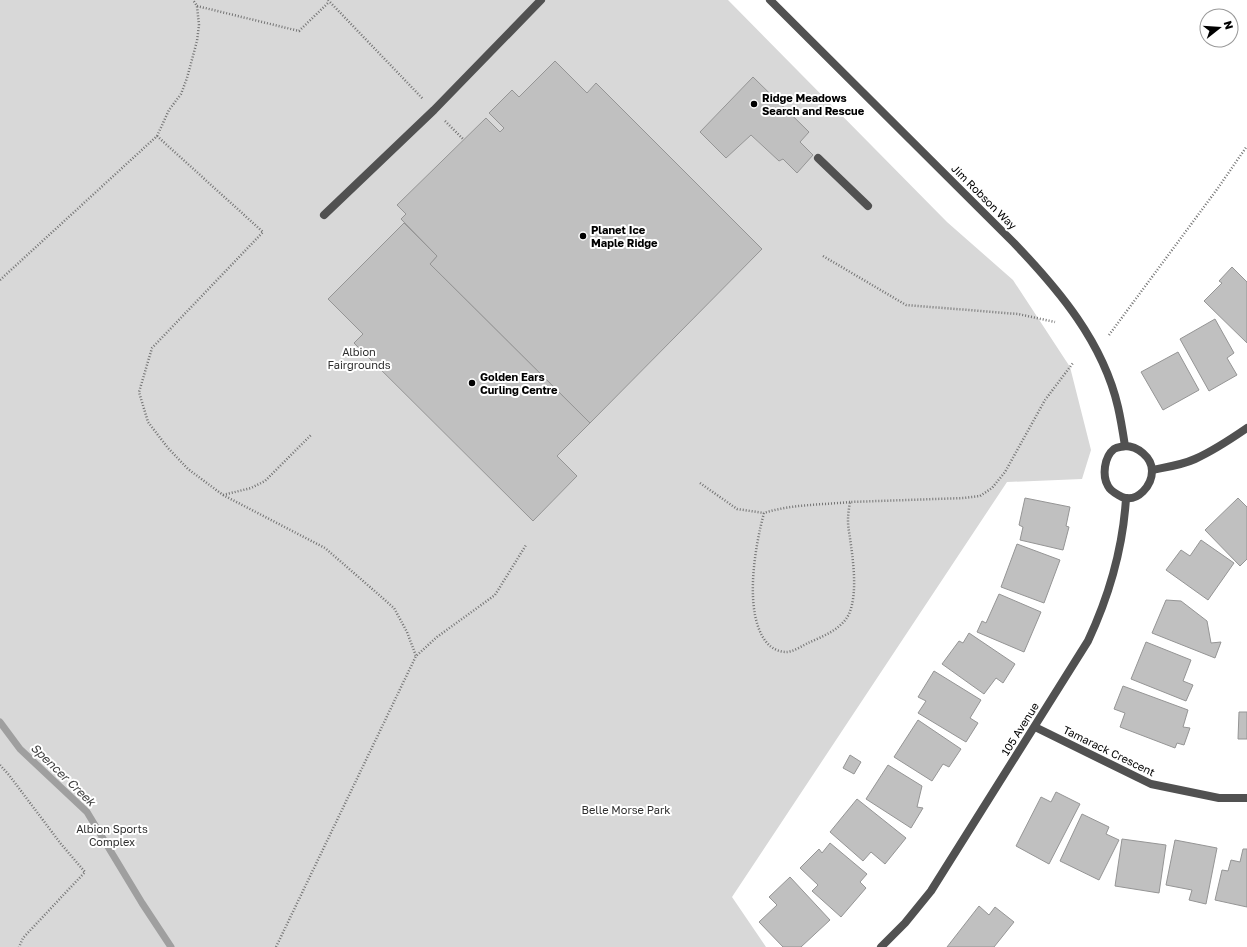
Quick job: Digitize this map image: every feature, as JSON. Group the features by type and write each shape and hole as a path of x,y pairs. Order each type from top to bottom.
{"street":[{"path":"324,215 434,110 541,0"},
{"name":"Jim Robson Way","path":"770,0 1009,237 1065,300 1094,345 1109,379 1118,406 1126,446"},
{"path":"818,158 868,206"},
{"path":"1152,470 1195,459 1247,428"},
{"path":"1126,446 1138,448 1147,458 1152,470 1149,484 1145,490 1136,497 1126,498 1115,494 1108,486 1105,477 1105,464 1108,456 1114,450 1126,446"},
{"name":"105 Avenue","path":"881,947 905,923 931,891 1082,653 1103,606 1118,554 1124,524 1126,498"},
{"name":"Tamarack Crescent","path":"1035,727 1151,784 1219,798 1247,798"}],"path":[{"path":"0,280 157,136 169,110 181,94 187,78 199,25 196,6 193,0"},
{"path":"196,6 299,32 329,1 394,70 464,140"},
{"path":"157,136 263,232 152,348 139,392 148,422 168,448 188,469 223,495 325,548 394,608 407,632 416,656"},
{"path":"1109,335 1218,188 1247,146"},
{"path":"823,256 906,305 1018,314 1055,322"},
{"path":"700,483 737,509 764,513 780,508 796,506 980,496 992,488 1005,472 1045,400 1073,363"},
{"path":"223,495 251,488 265,481 311,434"},
{"path":"764,513 759,530 754,569 754,612 759,630 765,641 779,651 787,652 839,628 849,614 853,597 854,574 848,521 850,502"},
{"path":"276,947 416,656 437,637 495,594 526,545"},
{"path":"0,765 10,775 61,844 85,872 23,938 19,947"}],"green space":[{"name":"Albion Fairgrounds","path":"0,0 728,0 947,222 1013,280 1070,367 1091,450 1082,479 1007,482 732,897 766,947 0,947"}],"building":[{"name":"Planet Ice Maple Ridge","path":"555,61 587,93 596,83 762,249 590,423 430,264 437,256 401,219 406,214 397,205 486,118 500,132 504,128 489,113 512,90 519,97"},
{"name":"Ridge Meadows Search and Rescue","path":"753,77 809,132 800,142 813,155 797,173 783,159 779,161 751,135 726,158 700,132"},
{"name":"Golden Ears Curling Centre","path":"404,223 437,256 430,264 590,423 557,456 577,476 533,521 354,343 363,334 328,299"},
{"path":"1232,267 1247,282 1247,343 1204,301 1222,283 1219,281"},
{"path":"1215,319 1234,353 1227,358 1237,375 1209,391 1180,339"},
{"path":"1178,352 1199,390 1163,410 1141,372"},
{"path":"1025,498 1070,507 1066,526 1069,527 1063,550 1020,540 1023,527 1019,525"},
{"path":"1238,498 1247,507 1247,559 1240,566 1205,530"},
{"path":"1201,540 1234,563 1208,600 1166,570 1181,550 1190,556"},
{"path":"1017,544 1060,560 1044,603 1001,587"},
{"path":"999,594 1041,612 1024,652 977,632 982,621 986,623"},
{"path":"1166,600 1181,601 1207,621 1211,643 1221,642 1215,658 1152,633"},
{"path":"969,633 1015,664 1003,683 996,678 984,694 942,664 959,641 963,643"},
{"path":"1146,642 1191,660 1183,681 1193,685 1186,701 1131,679"},
{"path":"934,671 981,700 970,718 978,723 966,742 918,713 926,701 918,697"},
{"path":"1123,686 1188,710 1183,727 1190,728 1184,745 1177,743 1175,748 1120,727 1125,713 1114,709"},
{"path":"1239,712 1247,712 1247,739 1238,739"},
{"path":"918,720 961,749 949,767 943,764 932,781 894,757"},
{"path":"850,755 861,762 854,774 843,768"},
{"path":"888,765 922,786 917,807 923,808 911,828 866,799"},
{"path":"1056,792 1080,804 1049,864 1016,846 1041,797 1051,802"},
{"path":"857,799 906,838 885,864 871,852 863,861 830,832"},
{"path":"1082,814 1109,827 1106,834 1119,840 1099,880 1060,861"},
{"path":"1122,839 1166,845 1159,893 1115,886"},
{"path":"1175,840 1217,848 1206,904 1189,900 1192,890 1166,885"},
{"path":"830,843 867,874 860,882 866,888 841,917 812,891 818,885 800,868 819,849 822,853"},
{"path":"1243,849 1247,849 1247,907 1215,900 1222,870 1228,871 1231,860 1240,862"},
{"path":"790,877 830,920 801,947 783,947 759,922 777,905 769,897"},
{"path":"979,906 989,915 995,907 1014,922 994,947 947,947"}],"waterway":[{"name":"Spencer Creek","path":"0,722 20,749 87,812 142,903 171,947"}],"place":[{"name":"Ridge Meadows Search and Rescue","path":"754,104"},
{"name":"Planet Ice Maple Ridge","path":"583,236"},
{"name":"Golden Ears Curling Centre","path":"472,383"}],"park label":[{"name":"Belle Morse Park","path":"626,810"},
{"name":"Albion Sports Complex","path":"112,835"}]}
